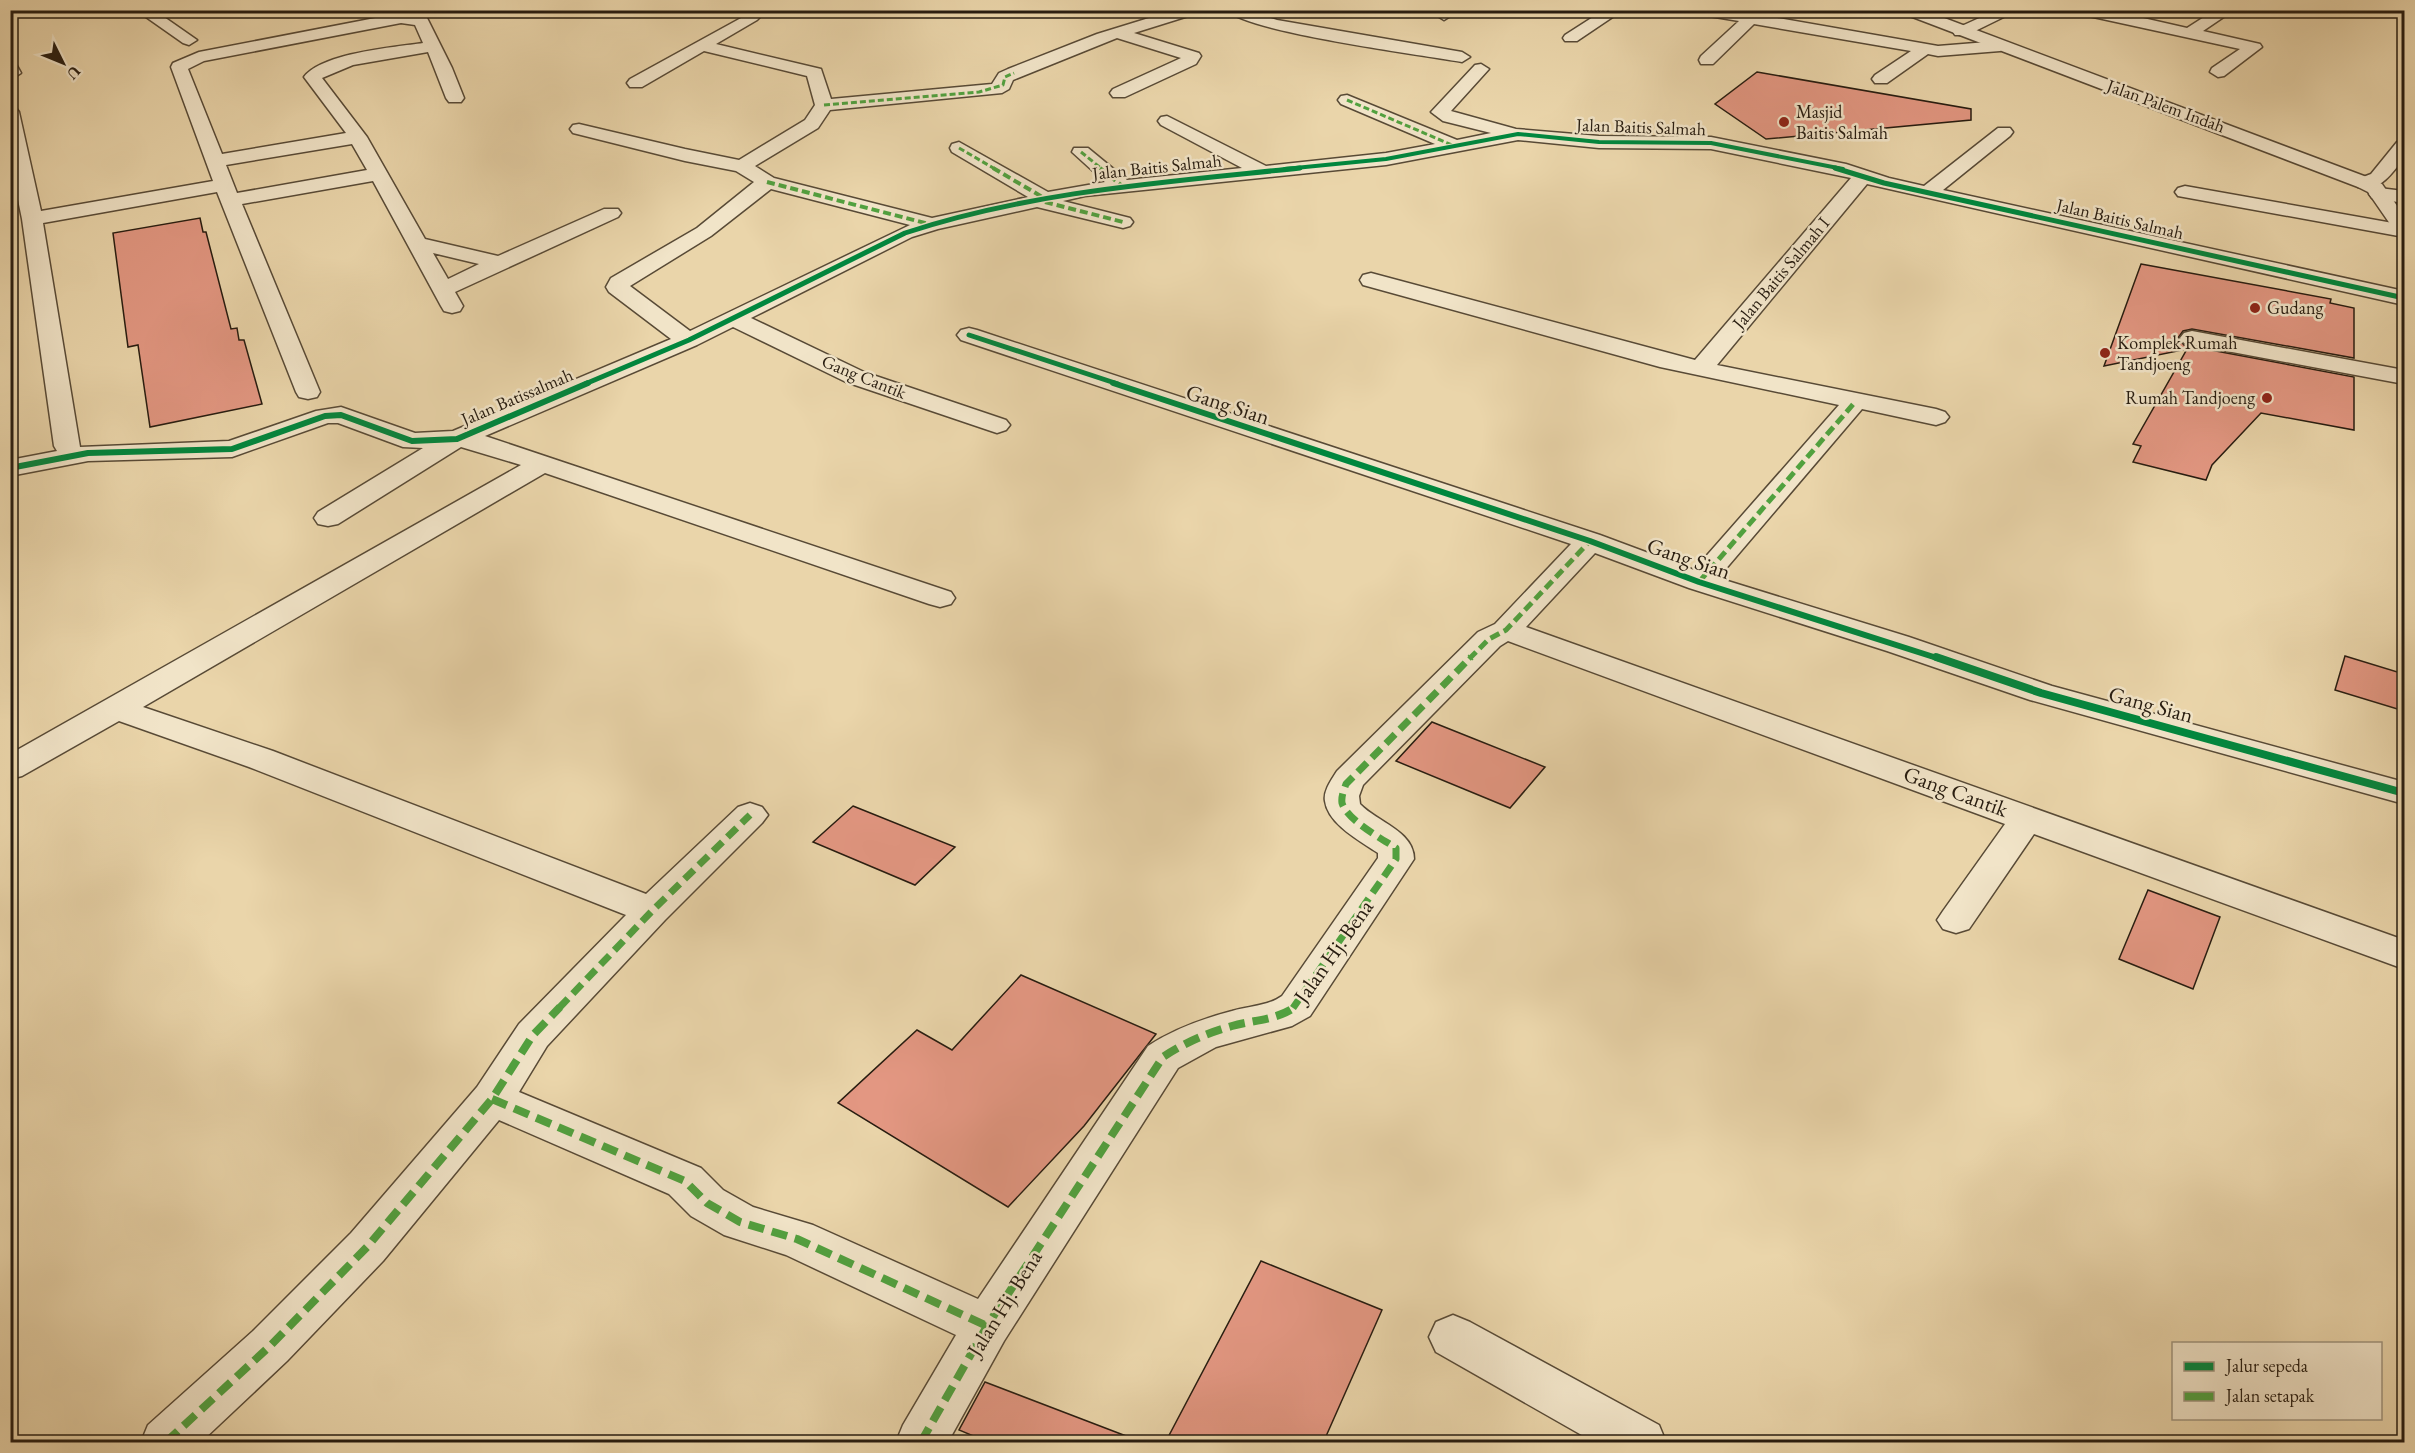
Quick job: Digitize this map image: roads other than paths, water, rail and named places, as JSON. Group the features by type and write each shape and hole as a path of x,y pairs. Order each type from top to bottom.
{"street":[{"path":"142,10 189,40"},
{"path":"824,105 996,89 1003,86 1005,77 1014,73 1118,33 1192,10"},
{"path":"1234,10 1252,19 1277,25 1462,57"},
{"path":"1571,38 1616,10"},
{"path":"1703,10 1925,49 1949,51 2000,46"},
{"name":"Jalan Palem Indah","path":"1907,10 1960,32 2169,106 2388,196"},
{"path":"1960,32 2011,10"},
{"path":"2084,10 2254,46 2218,72"},
{"path":"2191,32 2227,10"},
{"path":"636,83 752,17"},
{"path":"308,392 179,67 199,57 401,18 421,21 444,68 455,98"},
{"path":"1707,60 1750,18"},
{"path":"1118,33 1194,56 1190,60 1119,93"},
{"path":"432,46 323,68 313,77 358,137 447,298 500,263 611,213"},
{"path":"703,46 810,69 815,73 824,105 812,124 742,166"},
{"path":"1881,79 1925,49"},
{"path":"421,71 444,68"},
{"path":"1481,69 1440,112 1449,117 1518,134"},
{"path":"321,87 343,84"},
{"path":"1347,100 1457,147"},
{"path":"10,112 31,213 67,446"},
{"path":"1167,122 1262,171"},
{"path":"579,129 685,155 742,166 767,182 932,224"},
{"path":"1929,192 2004,132"},
{"name":"Jalan Baitis Salmah","path":"905,233 932,224 1040,199 1121,185 1386,159 1518,134 1599,142 1711,143 1846,170 1862,177 2404,298"},
{"path":"222,180 358,137"},
{"path":"2404,146 2378,178 2404,230"},
{"path":"958,148 1040,199 1123,222"},
{"path":"1081,152 1121,185"},
{"path":"31,213 222,180 378,174"},
{"name":"Jalan Baitis Salmah I","path":"1701,369 1862,177"},
{"path":"689,340 672,331 617,287 619,283 704,232 767,182"},
{"path":"2185,192 2404,230"},
{"path":"853,218 905,233"},
{"name":"Jalan Batissalmah","path":"10,468 88,453 232,448 325,416 341,415 412,441 457,439 735,319 905,233"},
{"path":"417,243 500,263"},
{"path":"1371,280 1701,369 1936,417"},
{"name":"Gang Cantik","path":"735,319 855,377 997,425"},
{"name":"Gang Sian","path":"969,335 1185,409 1590,541 1699,582 1898,644 2041,693 2404,793"},
{"path":"2192,338 2404,377"},
{"path":"1699,582 1856,401"},
{"path":"328,518 457,439 480,443 543,463 940,598"},
{"path":"10,768 543,463"},
{"name":"Jalan Hj. Bena","path":"921,1443 987,1326 1163,1057 1187,1041 1207,1033 1289,1012 1301,1001 1396,859 1396,848 1351,815 1344,807 1342,793 1349,779 1489,639 1506,630 1590,541"},
{"name":"Gang Cantik","path":"1506,630 2028,817 2404,955"},
{"path":"116,708 261,759 652,911"},
{"path":"166,1443 270,1346 367,1247 492,1099 533,1035 652,911 750,815"},
{"path":"1956,920 2028,817"},
{"path":"492,1099 685,1181 707,1203 740,1222 797,1239 987,1326"},
{"path":"1453,1337 1641,1443"}],"place":[{"name":"Masjid Baitis Salmah","path":"1784,122"},
{"name":"Gudang","path":"2255,308"},
{"name":"Komplek Rumah Tandjoeng","path":"2105,353"},
{"name":"Rumah Tandjoeng","path":"2267,398"}]}
